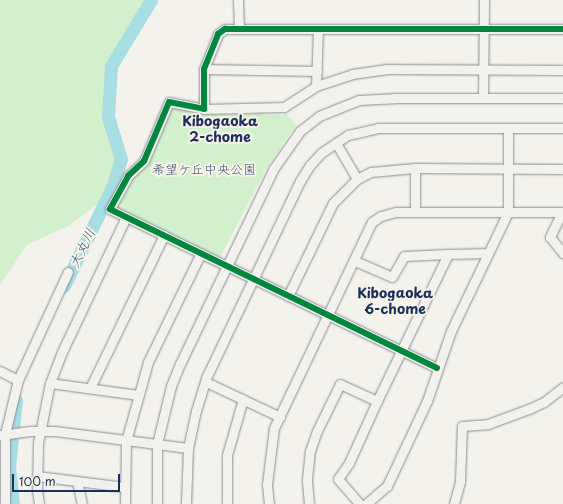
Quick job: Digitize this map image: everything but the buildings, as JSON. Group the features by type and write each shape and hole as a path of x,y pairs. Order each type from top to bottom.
{"street":[{"path":"238,0 239,29"},
{"path":"483,98 484,0"},
{"path":"204,109 204,69 218,34 225,29 563,29"},
{"path":"316,86 318,29"},
{"path":"204,69 317,71"},
{"path":"437,368 110,209 128,176 144,161 169,102 204,109 284,107 316,86 352,74 386,69 563,70"},
{"path":"157,504 157,444 171,386 180,364 274,168 300,131 319,116 359,100 394,98 563,98"},
{"path":"186,504 188,448 196,411 206,382 307,170 321,153 336,143 361,131 378,128 563,128"},
{"path":"366,504 387,486 427,401 437,368 451,331 508,212 508,128"},
{"path":"336,143 358,179"},
{"path":"415,168 415,210"},
{"path":"288,296 333,203 358,179 385,170 415,168 508,170 563,169"},
{"path":"269,504 267,484 274,428 327,314 355,261 372,222 387,213 415,210 562,212 550,237 563,253"},
{"path":"39,504 37,476 40,430 50,383 61,354 126,217"},
{"path":"90,388 164,235"},
{"path":"125,504 124,487 126,441 138,394 148,362 201,253"},
{"path":"355,261 392,277 404,256 488,253"},
{"path":"360,504 338,479 349,462 448,254"},
{"path":"3,502 7,434 18,380 68,272"},
{"path":"0,371 18,380"},
{"path":"206,382 280,417"},
{"path":"50,383 138,394"},
{"path":"309,504 307,479 310,451 317,431 340,384 378,401"},
{"path":"454,504 460,482 462,426 488,424 528,409 544,402 563,387"},
{"path":"227,504 227,455 242,400"},
{"path":"7,434 40,430 188,448"},
{"path":"37,476 124,487"},
{"path":"77,481 82,504"}],"green space":[{"path":"0,0 146,0 119,59 112,92 122,185 70,225 27,245 0,285"},
{"name":"希望ケ丘中央公園","path":"174,107 213,113 281,115 286,113 296,125 266,169 220,258 116,209 130,178 170,109"}],"waterway":[{"name":"大丸川","path":"64,286 113,185 121,159 108,117 111,66 151,0"},
{"name":"大丸川","path":"13,504 9,467 16,400"}],"cycle path":[{"path":"437,368 110,209 128,176 144,161 169,102 204,109 204,69 218,34 225,29 563,29"}],"district":[{"name":"Kibogaoka 2-chome","path":"220,130"},
{"name":"Kibogaoka 6-chome","path":"395,302"}]}
